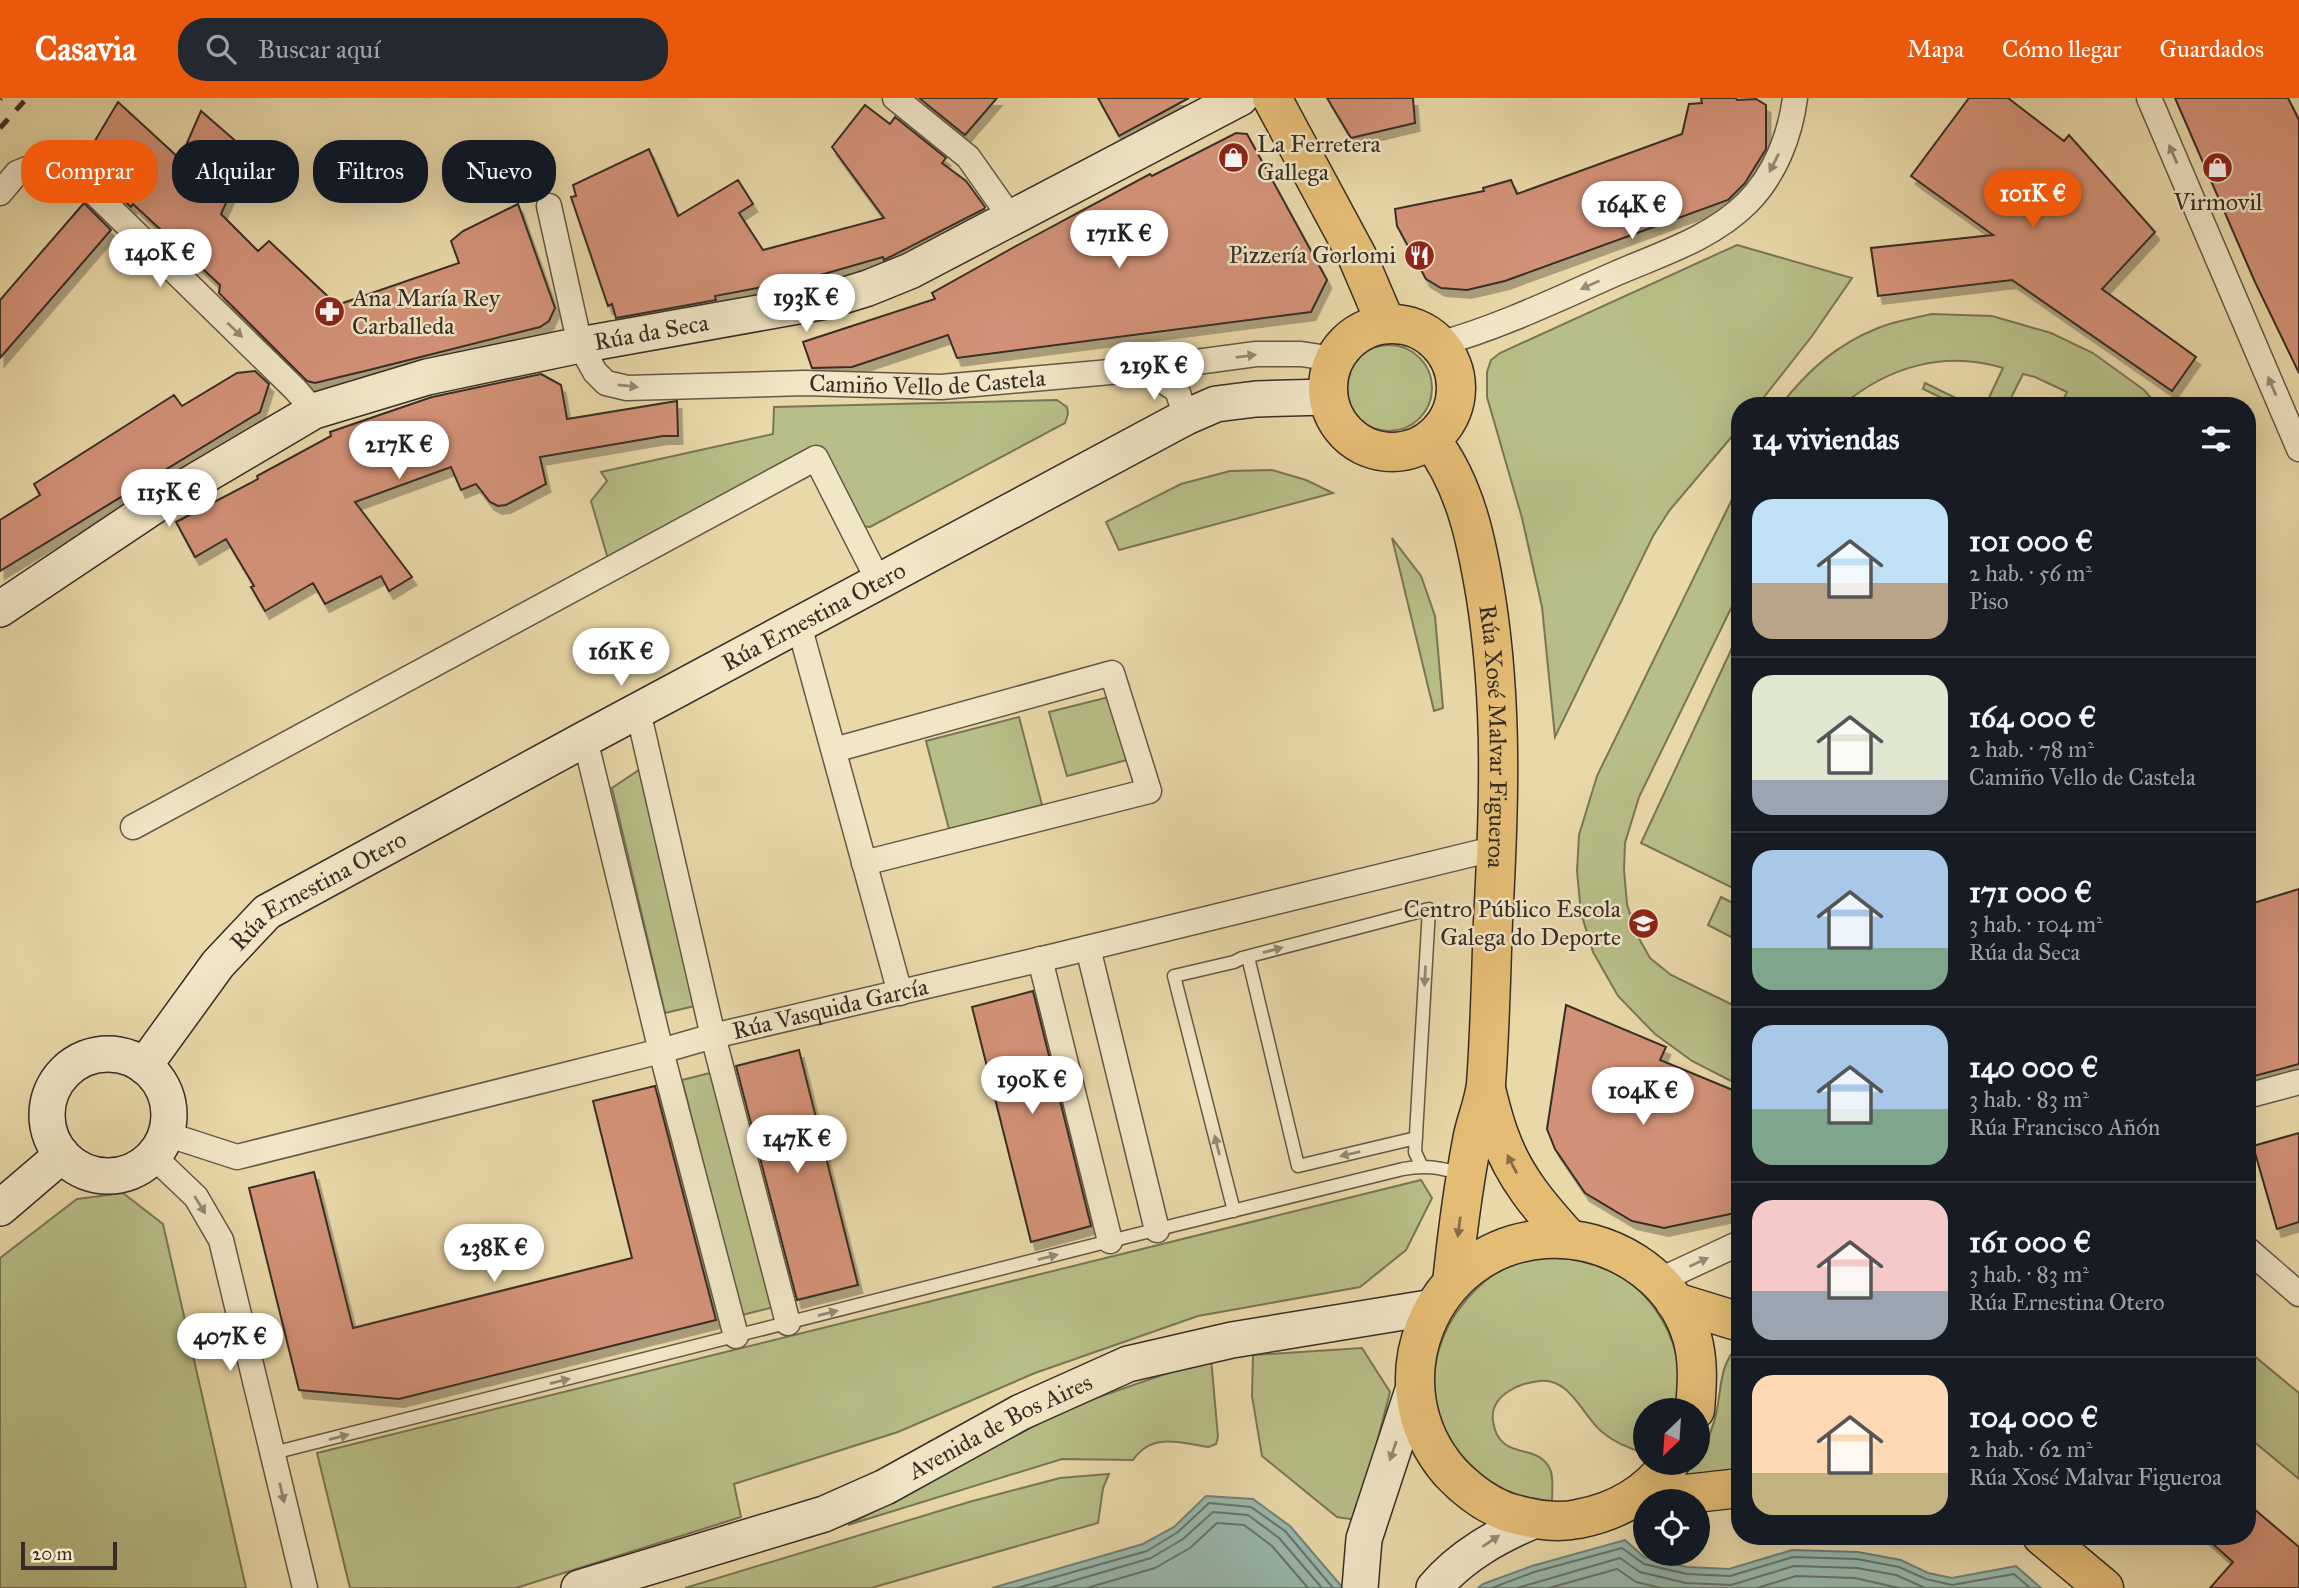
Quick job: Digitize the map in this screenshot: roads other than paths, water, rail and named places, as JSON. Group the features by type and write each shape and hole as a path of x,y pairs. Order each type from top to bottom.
{"main road":[{"path":"1272,98 1357,256 1386,324"},
{"path":"1386,324 1408,326 1424,332 1439,344 1450,358 1457,394 1444,427 1431,440 1414,449 1395,453 1376,451 1359,444 1343,432 1333,416 1327,397 1328,378 1341,348 1360,332 1386,324"},
{"name":"Rúa Xosé Malvar Figueroa","path":"1431,440 1446,459 1459,488 1476,544 1496,678 1499,725 1497,848 1485,1088 1472,1136 1443,1295"},
{"name":"Rúa Xosé Malvar Figueroa","path":"1485,1088 1513,1168 1540,1208 1568,1237"},
{"path":"1662,1475 1632,1500 1601,1515 1568,1521 1535,1520 1497,1508 1465,1488 1439,1459 1422,1424 1415,1387 1416,1359 1422,1332 1443,1295 1475,1263 1502,1248 1531,1240 1568,1237 1602,1246 1634,1262 1667,1291 1731,1318"},
{"path":"1667,1291 1692,1336 1698,1373 1696,1398"},
{"path":"1632,1500 1731,1489"},
{"path":"2053,1545 2104,1588"}],"street":[{"path":"895,98 968,157 1011,218"},
{"name":"Rúa da Seca","path":"0,608 163,500 314,411 427,377 580,345 827,301 868,289 910,271 1240,98"},
{"path":"1439,344 1485,330 1530,311 1698,237 1727,219 1747,203 1775,163 1786,138 1795,98"},
{"path":"2149,98 2299,449"},
{"path":"0,193 17,173 47,161 70,169 295,389 314,411"},
{"name":"Camiño Vello de Castela","path":"549,206 580,345 595,372 606,383 627,388 805,383 941,387 1144,369 1256,354 1301,354 1334,359"},
{"path":"1144,369 1177,390 1186,417"},
{"name":"Rúa Ernestina Otero","path":"144,1066 218,964 267,912 585,738 1186,417 1216,404 1256,399 1327,397"},
{"path":"133,827 816,458 879,582"},
{"path":"799,625 900,993"},
{"path":"835,750 1112,673 1149,791 864,863"},
{"path":"638,711 713,1036 788,1323"},
{"path":"585,738 736,1336"},
{"name":"Rúa Vasquida García","path":"160,1145 237,1157 713,1036 1497,848"},
{"path":"1088,948 1157,1230"},
{"path":"1040,959 1110,1241"},
{"path":"107,1053 127,1056 144,1066 158,1079 166,1096 169,1115 160,1145 138,1169 118,1175 97,1175 78,1168 62,1155 51,1139 47,1119 48,1100 57,1081 70,1067 87,1057 107,1053"},
{"path":"2256,1094 2299,1082"},
{"path":"160,1145 196,1197 221,1240 305,1588"},
{"path":"0,1208 62,1155"},
{"path":"1667,1291 1731,1249"},
{"path":"2256,1257 2299,1294"},
{"name":"Avenida de Bos Aires","path":"579,1588 824,1514 885,1487 1021,1412 1128,1364 1443,1295"},
{"path":"1360,1588 1364,1539 1415,1387"},
{"path":"1442,1578 1502,1534 1535,1520"}],"lane":[{"path":"1234,1211 1174,976 1429,909 1416,1138 1416,1152 1421,1165"},
{"path":"1248,957 1298,1166 1416,1138"},
{"path":"273,1453 1421,1165 1443,1168 1465,1176"}],"water":[{"path":"1206,1496 1253,1499 1290,1526 1343,1588 992,1588 1143,1544 1174,1527"},
{"path":"1625,1540 1633,1547 1633,1566 1729,1569 1792,1550 1858,1552 1901,1560 1928,1573 1952,1578 2016,1566 2041,1588 1478,1588 1532,1566"}],"railway":[{"path":"0,128 27,98"}],"place":[{"name":"La Ferretera Gallega","path":"1234,158"},
{"name":"Virmovil","path":"2218,168"},
{"name":"Pizzería Gorlomi","path":"1419,255"},
{"name":"Ana María Rey Carballeda","path":"329,312"},
{"name":"Centro Público Escola Galega do Deporte","path":"1644,923"}]}
